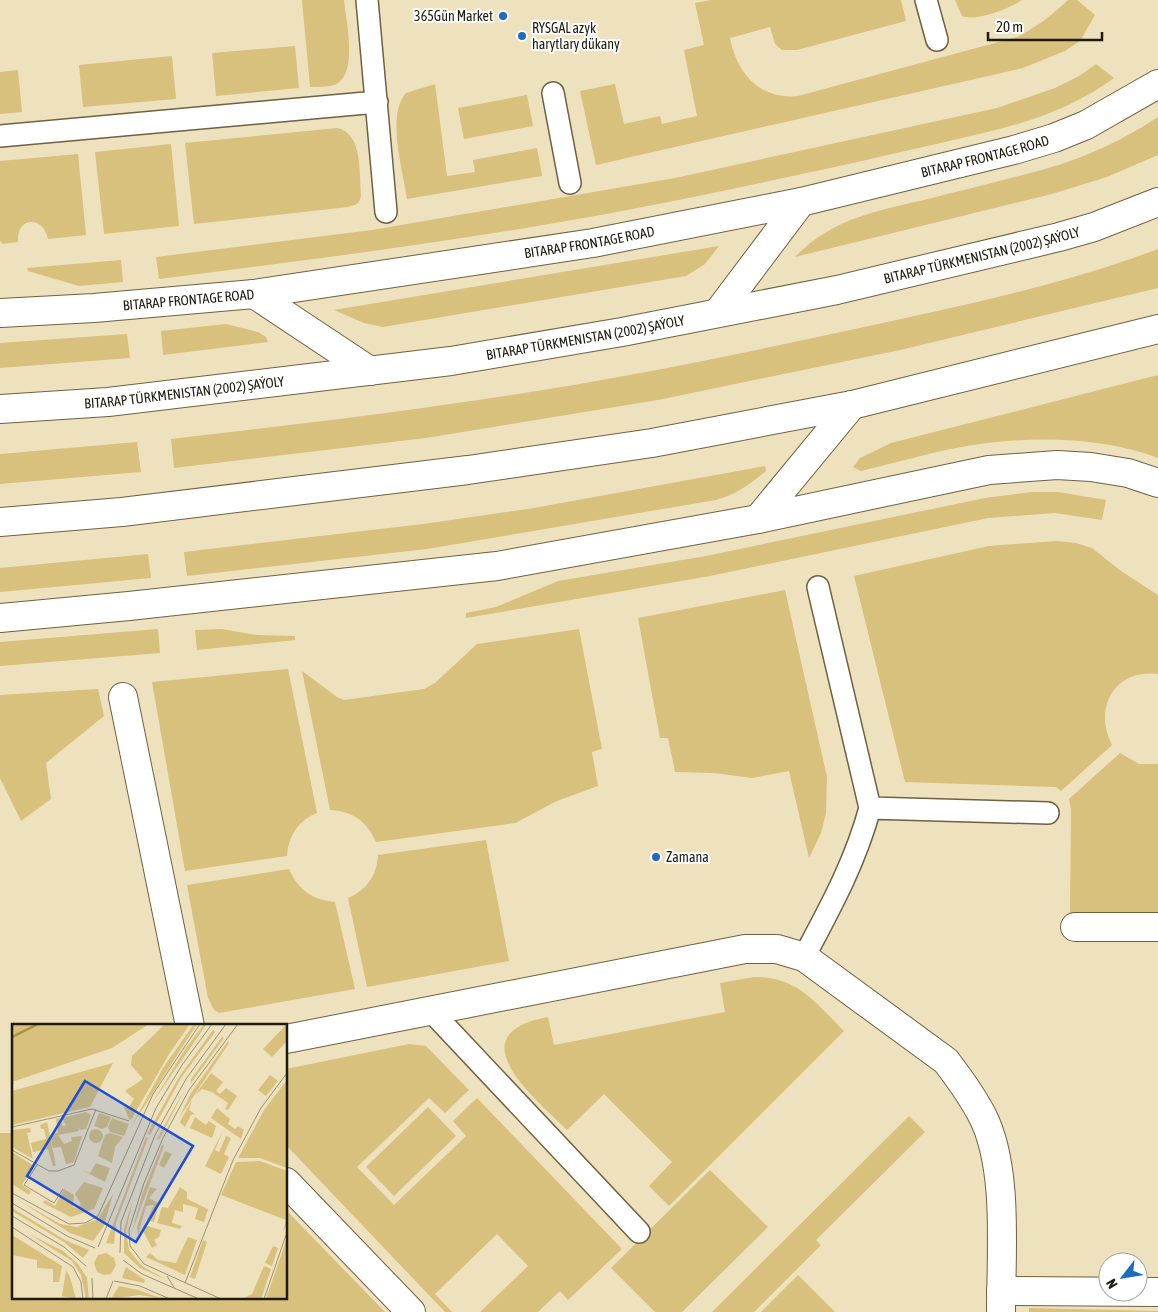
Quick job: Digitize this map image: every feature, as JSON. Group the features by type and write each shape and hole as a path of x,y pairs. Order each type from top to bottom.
{"street":[{"name":"BITARAP FRONTAGE ROAD","path":"0,313 94,308 254,294 593,243 801,202 1014,150 1054,138 1086,125 1158,84"},
{"path":"719,311 801,202"},
{"name":"BITARAP TÜRKMENISTAN (2002) ŞAÝOLY","path":"0,409 108,402 451,362 622,332 719,311 837,290 1059,237 1094,227 1158,202"},
{"path":"254,294 370,371"},
{"path":"0,522 122,512 468,470 652,443 852,405 1158,329"},
{"path":"758,519 852,405"},
{"path":"0,618 497,566 758,519 989,470 1022,466 1057,465 1091,468 1128,473 1158,483"},
{"path":"123,697 190,1024"},
{"path":"1075,927 1158,927"},
{"path":"288,1039 745,949 777,949 804,957 946,1061 983,1116 995,1148 1000,1176 1001,1302 1158,1292"},
{"path":"288,1184 411,1312"}],"lane":[{"path":"367,0 386,212"},
{"path":"926,0 937,40"},
{"path":"553,93 570,183"},
{"path":"0,136 377,102"},
{"path":"804,957 846,878 862,837 870,808 818,587"},
{"path":"870,808 1048,813"},
{"path":"431,1011 639,1232"}],"shaded area":[{"path":"302,0 344,0 349,59 342,80 334,85 310,87"},
{"path":"711,0 901,0 906,21 797,50 782,50 775,44 770,27 730,38 738,62 752,82 772,94 784,96 798,96 1017,37 1044,20 1068,0 1077,0 1095,15 1080,41 1065,51 1023,68 596,165 580,91 615,84 624,124 660,116 662,124 697,116 684,50 704,45 695,3"},
{"path":"955,0 1022,0 1010,7 984,16 968,17 962,16"},
{"path":"295,46 299,88 216,96 212,53"},
{"path":"172,56 176,99 83,107 79,65"},
{"path":"1096,64 1114,78 1074,102 1054,111 1012,126 968,137 765,182 590,217 406,246 159,279 156,257 372,230 675,178 997,108 1055,88 1079,76"},
{"path":"18,70 22,112 0,114 0,72"},
{"path":"435,84 447,176 475,172 473,160 537,148 542,176 407,199 396,129 397,115 400,103 406,93"},
{"path":"527,95 533,126 464,139 458,108"},
{"path":"1158,117 1158,155 1107,177 1052,194 795,257 825,233 857,218 874,212 1060,165 1103,148"},
{"path":"337,128 345,131 351,137 358,155 361,194 358,203 348,207 194,224 185,143"},
{"path":"171,144 179,226 104,234 95,152"},
{"path":"78,154 86,235 48,239 41,226 30,222 21,228 18,242 3,244 0,241 0,161"},
{"path":"719,246 705,264 686,276 383,327 364,323 334,310"},
{"path":"1158,249 1158,288 900,350 658,400 426,438 174,468 171,439 476,400 584,383 691,363 889,322 1006,295 1083,274"},
{"path":"121,260 123,282 79,286 28,271 27,268"},
{"path":"226,324 258,332 266,337 268,342 163,355 161,331"},
{"path":"127,334 130,358 0,368 0,343"},
{"path":"1158,375 1158,458 1136,451 1090,442 1019,440 959,447 861,471 853,467 860,458 891,443"},
{"path":"137,442 141,472 0,484 0,454"},
{"path":"765,466 766,471 748,485 716,500 427,549 187,576 184,552 423,524 528,509"},
{"path":"1031,492 1058,492 1106,500 1102,520 1055,513 988,518 710,576 466,618 466,613 496,607 558,581 706,556 985,498"},
{"path":"1057,541 1076,543 1092,548 1121,571 1158,595 1158,674 1143,674 1119,684 1111,694 1105,718 1112,745 1061,791 1056,787 905,782 854,576 989,546"},
{"path":"148,554 151,578 0,592 0,568"},
{"path":"785,590 827,777 826,813 821,833 809,858 789,771 752,778 714,773 675,772 668,738 660,738 638,618"},
{"path":"158,629 160,653 0,666 0,642"},
{"path":"222,629 256,635 295,636 295,640 197,650 195,630"},
{"path":"579,629 602,749 592,752 598,786 557,801 515,823 376,842 368,828 358,818 345,812 330,810 302,671 337,697 344,700 424,689 435,683 477,644"},
{"path":"288,669 317,813 300,824 292,835 287,856 185,871 152,682"},
{"path":"98,689 104,716 46,763 51,799 21,821 0,778 0,695"},
{"path":"1120,753 1139,764 1158,764 1158,912 1070,913 1071,810 1069,799"},
{"path":"486,840 509,961 367,987 348,898 361,891 370,881 376,869 378,855"},
{"path":"289,869 297,883 307,893 320,899 335,902 355,989 219,1013 214,1010 208,998 187,885"},
{"path":"754,977 769,978 794,986 815,1001 844,1031 669,1206 649,1186 672,1162 604,1094 567,1130 522,1085 511,1068 505,1052 507,1037 521,1025 548,1017 554,1045 725,1012 720,983"},
{"path":"409,1044 426,1046 469,1090 445,1113 429,1098 357,1167 394,1205 466,1136 453,1121 477,1098 622,1249 568,1300 560,1291 538,1312 480,1312 528,1266 497,1234 435,1294 452,1312 445,1312 288,1147 288,1069"},
{"path":"428,1107 456,1136 394,1196 366,1167"},
{"path":"909,1116 925,1132 816,1240 821,1245 754,1312 712,1312"},
{"path":"0,1133 12,1133 12,1300 288,1300 288,1212 385,1312 0,1312"},
{"path":"710,1170 768,1227 682,1312 655,1312 611,1268"},
{"path":"798,1275 835,1312 761,1312"},
{"path":"1029,1308 1158,1311 1158,1312 1029,1312"}],"place":[{"name":"365Gün Market","path":"503,16"},
{"name":"RYSGAL azyk harytlary dükany","path":"522,36"},
{"name":"Zamana","path":"656,857"}]}
